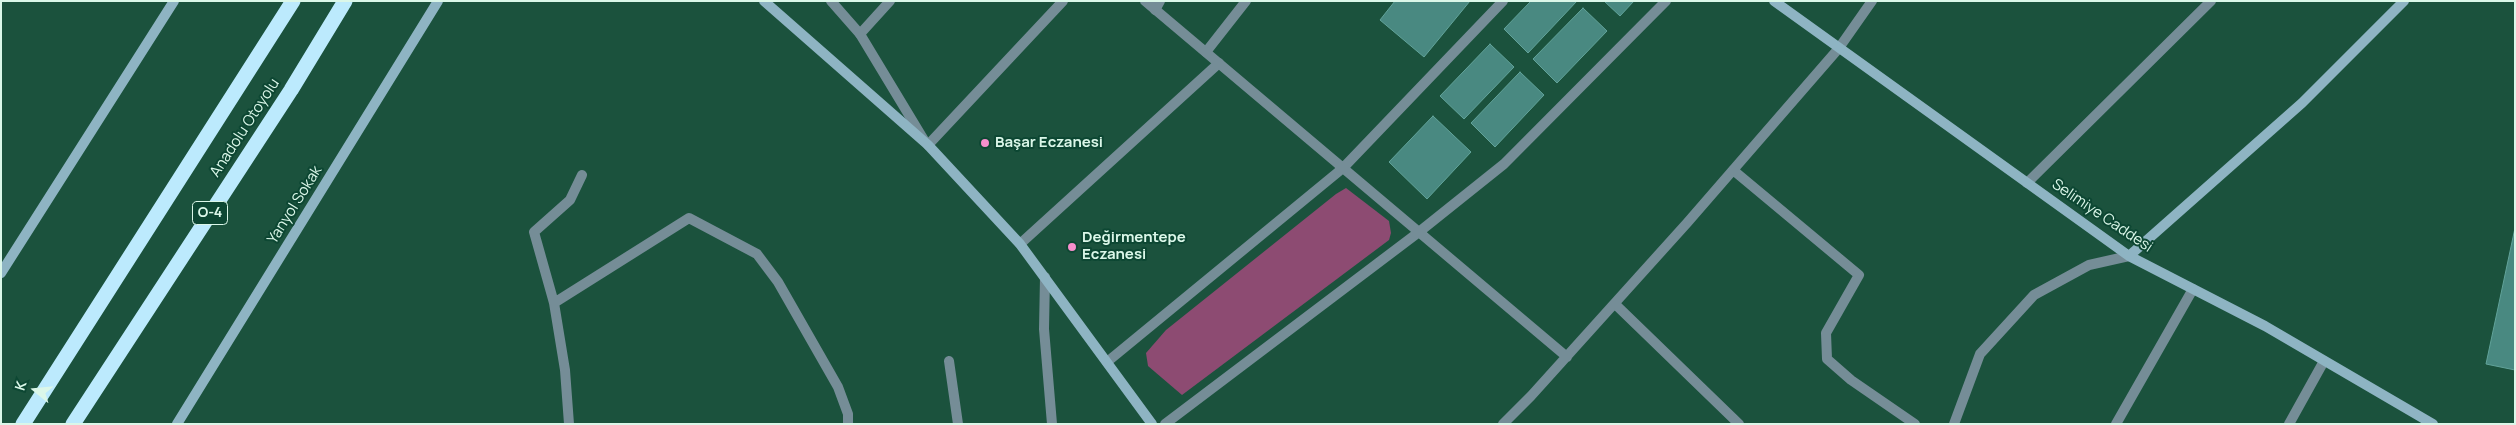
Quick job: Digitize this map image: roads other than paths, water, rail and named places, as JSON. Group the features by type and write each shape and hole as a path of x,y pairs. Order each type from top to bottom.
{"highway":[{"name":"Anadolu Otoyolu","path":"23,424 293,1"},
{"name":"Anadolu Otoyolu","path":"73,424 291,90 345,1"}],"street":[{"path":"1,272 174,1"},
{"name":"Yanyol Sokak","path":"177,424 438,1"},
{"path":"764,1 928,145 1020,244 1152,424"},
{"path":"832,1 860,34 928,145"},
{"path":"860,34 890,1"},
{"path":"928,145 1062,1"},
{"path":"1145,1 1158,5 1206,52 1567,357"},
{"path":"1206,52 1246,1"},
{"path":"1107,362 1343,168 1503,1"},
{"path":"1165,424 1419,232 1504,164 1666,1"},
{"name":"Selimiye Caddesi","path":"1774,1 2129,256 2265,326 2433,424"},
{"path":"1503,424 1567,357 1733,170 1839,48 1872,1"},
{"path":"2028,183 2211,1"},
{"path":"1954,424 1980,354 2034,295 2089,265 2129,256 2302,103 2404,1"},
{"path":"1020,244 1219,63"},
{"path":"1733,170 1859,276 1826,333 1827,359 1851,380 1915,424"},
{"path":"569,424 565,370 554,303 534,232 570,200 582,175"},
{"path":"554,303 689,218 757,254 778,282 838,387 848,414 848,424"},
{"path":"1045,277 1044,329 1052,424"},
{"path":"2116,424 2193,289"},
{"path":"1614,304 1739,424"},
{"path":"2289,424 2324,361"},
{"path":"949,362 958,424"}],"place":[{"name":"Başar Eczanesi","path":"985,143"},
{"name":"Değirmentepe Eczanesi","path":"1072,247"}]}
